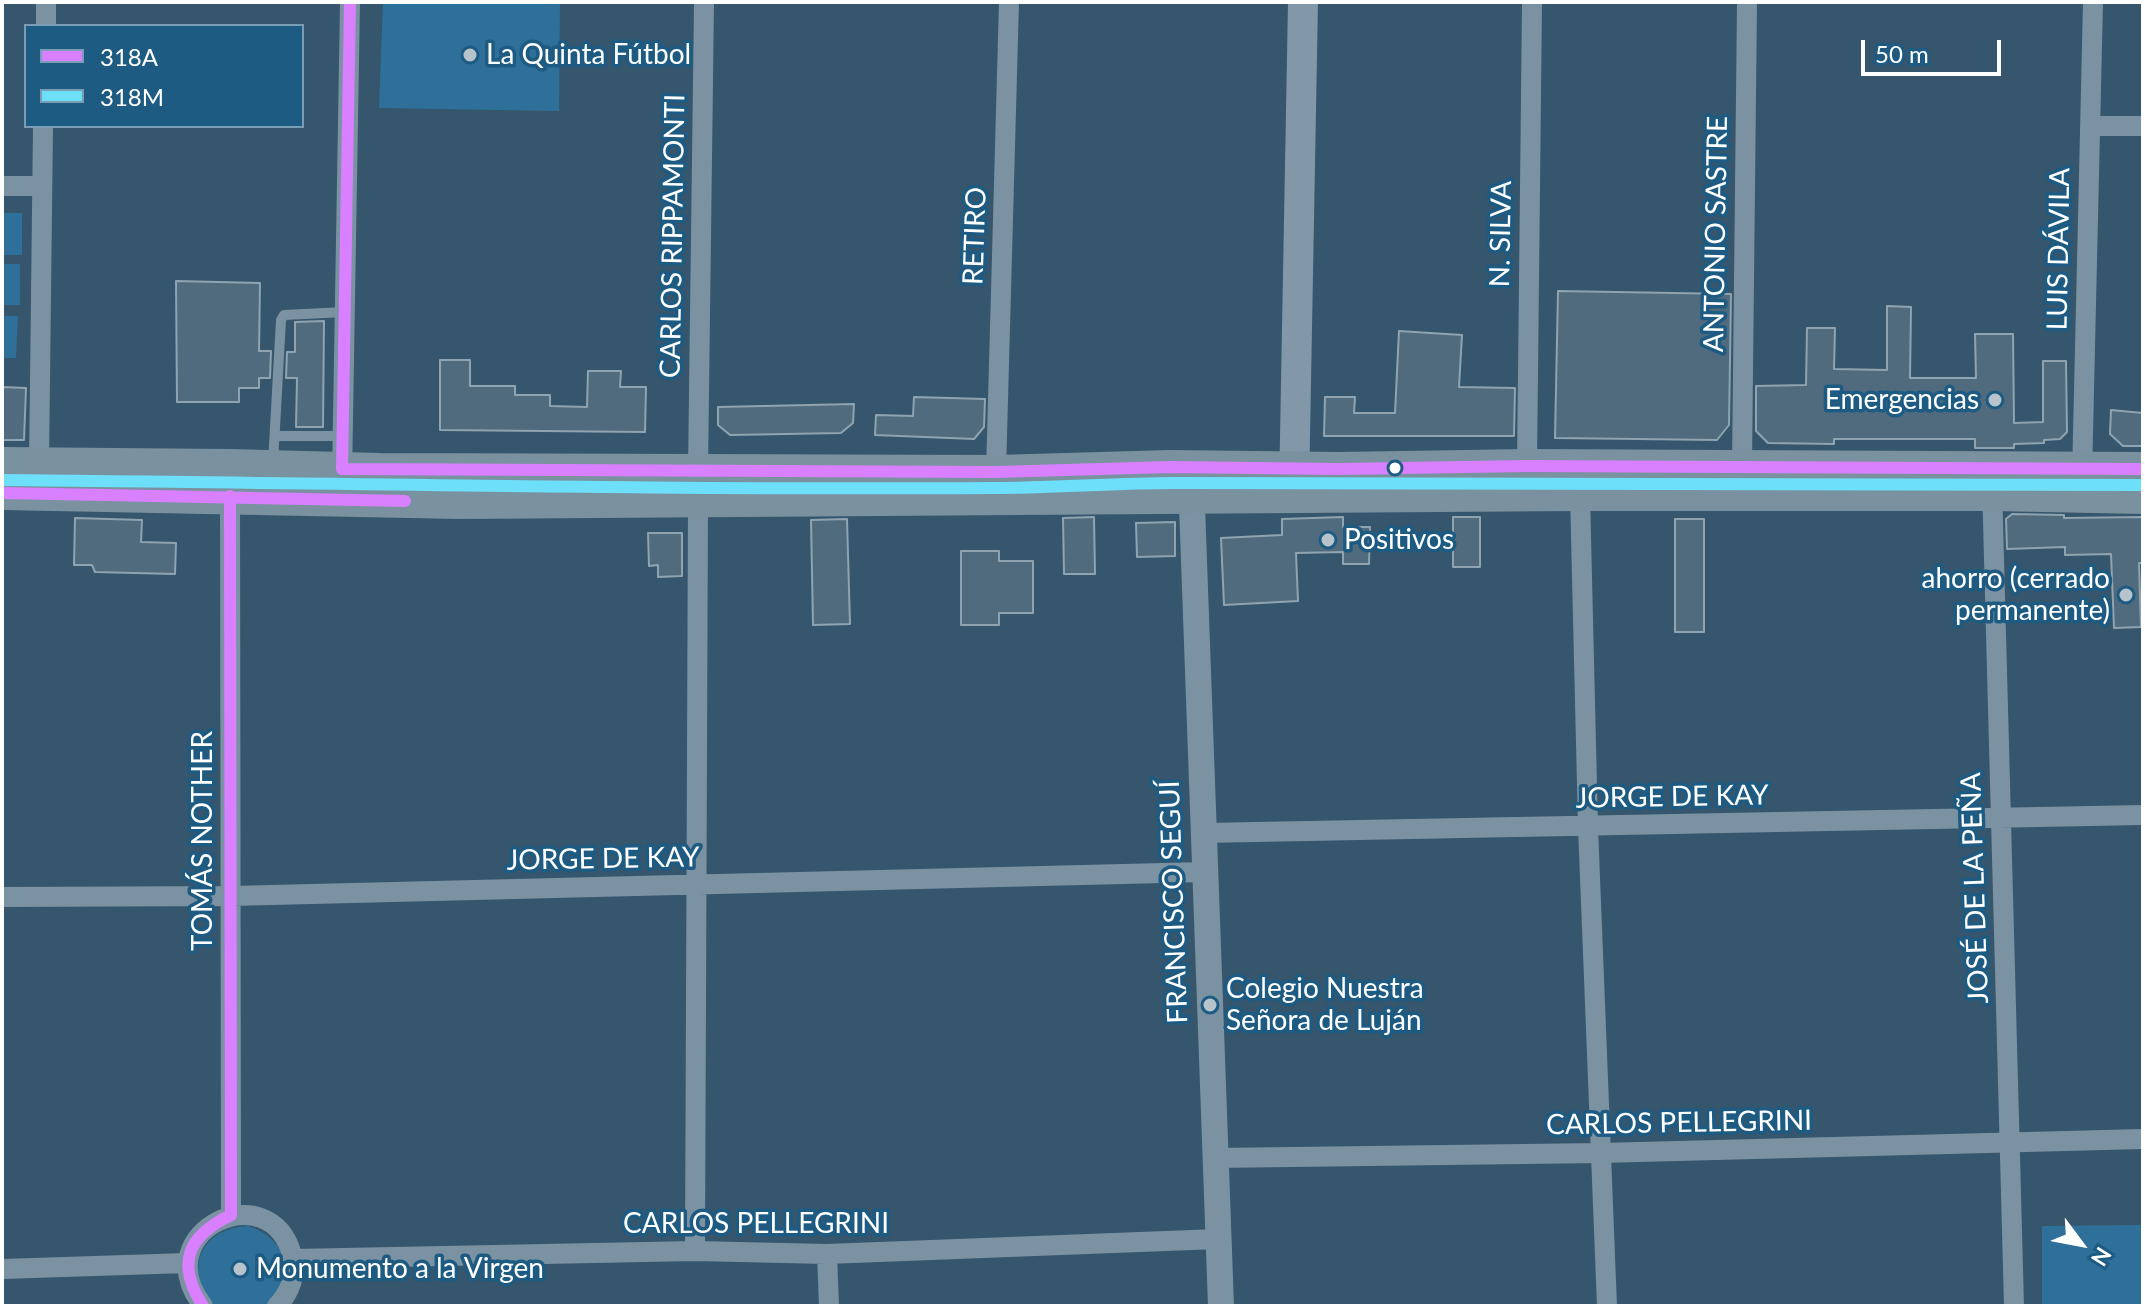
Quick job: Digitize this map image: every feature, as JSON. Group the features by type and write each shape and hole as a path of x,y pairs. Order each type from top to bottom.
{"main road":[{"path":"1294,482 1303,2"},
{"path":"2,464 230,481 274,452 342,468"},
{"path":"1294,482 1339,469 1742,466 1992,481 2082,483 2143,497"},
{"path":"2,493 230,481 342,468 698,486 1294,482 1580,494 1992,481"},
{"path":"2082,483 2143,469"},
{"path":"698,486 996,472 1191,482"}],"street":[{"path":"46,2 46,24"},
{"path":"342,468 350,2"},
{"name":"CARLOS RIPPAMONTI","path":"695,1251 695,885 704,2"},
{"name":"RETIRO","path":"996,472 1009,2"},
{"name":"N. SILVA","path":"1527,466 1532,2"},
{"name":"ANTONIO SASTRE","path":"1742,466 1747,2"},
{"name":"LUIS DÁVILA","path":"2082,483 2093,2"},
{"path":"2090,126 2143,126"},
{"path":"39,465 43,128"},
{"path":"2,186 41,186"},
{"name":"TOMÁS NOTHER","path":"230,481 231,1215"},
{"name":"JOSÉ DE LA PEÑA","path":"1992,481 2014,1306"},
{"name":"FRANCISCO SEGUÍ","path":"1191,482 1221,1306"},
{"path":"1580,494 1588,827 1607,1306"},
{"name":"JORGE DE KAY","path":"1203,833 2143,815"},
{"name":"JORGE DE KAY","path":"2,897 231,896 1204,872"},
{"name":"CARLOS PELLEGRINI","path":"1215,1158 1600,1153 2143,1139"},
{"path":"203,1306 193,1294 188,1279 187,1263 192,1246 201,1232 215,1221 231,1215 248,1215 264,1220 283,1236 293,1259 294,1273 290,1287 277,1306"},
{"name":"CARLOS PELLEGRINI","path":"293,1259 695,1251 827,1254 1218,1239"},
{"path":"827,1254 829,1306"},
{"path":"2,1269 187,1263"}],"lane":[{"path":"274,452 281,320 284,315 345,312"}],"shaded area":[{"name":"La Quinta Fútbol","path":"383,2 560,2 559,111 379,108"},
{"path":"2,213 22,213 22,255 2,255"},
{"path":"2,264 20,264 20,305 2,305"},
{"path":"2,316 18,316 16,358 2,358"},
{"path":"2143,1225 2143,1306 2042,1306 2042,1226"},
{"path":"248,1226 261,1232 280,1249 286,1272 283,1283 266,1306 216,1306 200,1279 201,1254 218,1235"}],"building":[{"path":"176,281 260,283 259,351 271,351 270,378 259,378 259,388 239,388 239,402 177,402"},
{"path":"1558,291 1731,294 1729,425 1717,440 1555,438"},
{"path":"1887,306 1911,307 1910,378 1976,378 1975,334 2013,334 2014,423 2043,422 2043,361 2066,361 2067,432 2060,439 2014,444 2014,448 1975,448 1975,439 1834,439 1834,444 1768,443 1756,431 1756,386 1806,385 1807,328 1835,328 1834,369 1887,370"},
{"path":"324,321 323,427 296,427 297,378 286,378 287,352 295,352 295,322"},
{"path":"1399,331 1462,335 1459,387 1515,388 1514,436 1324,436 1325,397 1355,397 1354,413 1395,413"},
{"path":"440,360 470,360 470,386 515,386 515,395 550,395 550,406 587,407 588,371 621,371 620,387 646,387 645,432 440,430"},
{"path":"2,387 26,388 24,440 2,440"},
{"path":"914,397 985,399 984,427 974,439 875,435 876,415 913,416"},
{"path":"854,404 853,423 841,433 730,435 718,425 718,407"},
{"path":"2111,410 2143,413 2143,446 2123,446 2110,434"},
{"path":"2012,514 2064,515 2064,518 2143,517 2143,563 2139,563 2141,627 2114,628 2111,554 2065,555 2065,547 2007,549 2006,519"},
{"path":"1094,517 1095,574 1064,574 1063,518"},
{"path":"1343,517 1343,527 1370,527 1369,564 1343,564 1343,552 1296,553 1298,601 1224,605 1221,538 1282,535 1282,519"},
{"path":"1453,517 1480,517 1480,567 1453,567"},
{"path":"75,518 142,520 141,542 176,543 175,574 95,572 92,565 74,565"},
{"path":"847,519 850,624 813,625 811,520"},
{"path":"1675,519 1704,519 1704,632 1675,632"},
{"path":"1175,522 1175,556 1137,557 1136,523"},
{"path":"648,533 682,533 682,576 658,577 658,565 649,566"},
{"path":"961,551 999,551 999,561 1033,561 1033,613 999,613 999,625 961,625"}],"transit line":[{"name":"318A","path":"350,2 342,469 996,472 1170,467 1339,469 1527,466 2143,469"},
{"name":"318M","path":"2,480 868,488 1175,483 2143,485"},
{"name":"318A","path":"2,493 405,501"},
{"name":"318A","path":"203,1306 190,1277 190,1253 204,1232 231,1215 230,496"}],"place":[{"name":"La Quinta Fútbol","path":"470,55"},
{"name":"Emergencias","path":"1995,400"},
{"name":"Positivos","path":"1328,540"},
{"name":"ahorro (cerrado permanente)","path":"2126,595"},
{"name":"Colegio Nuestra Señora de Luján","path":"1210,1005"},
{"name":"Monumento a la Virgen","path":"240,1269"}]}
